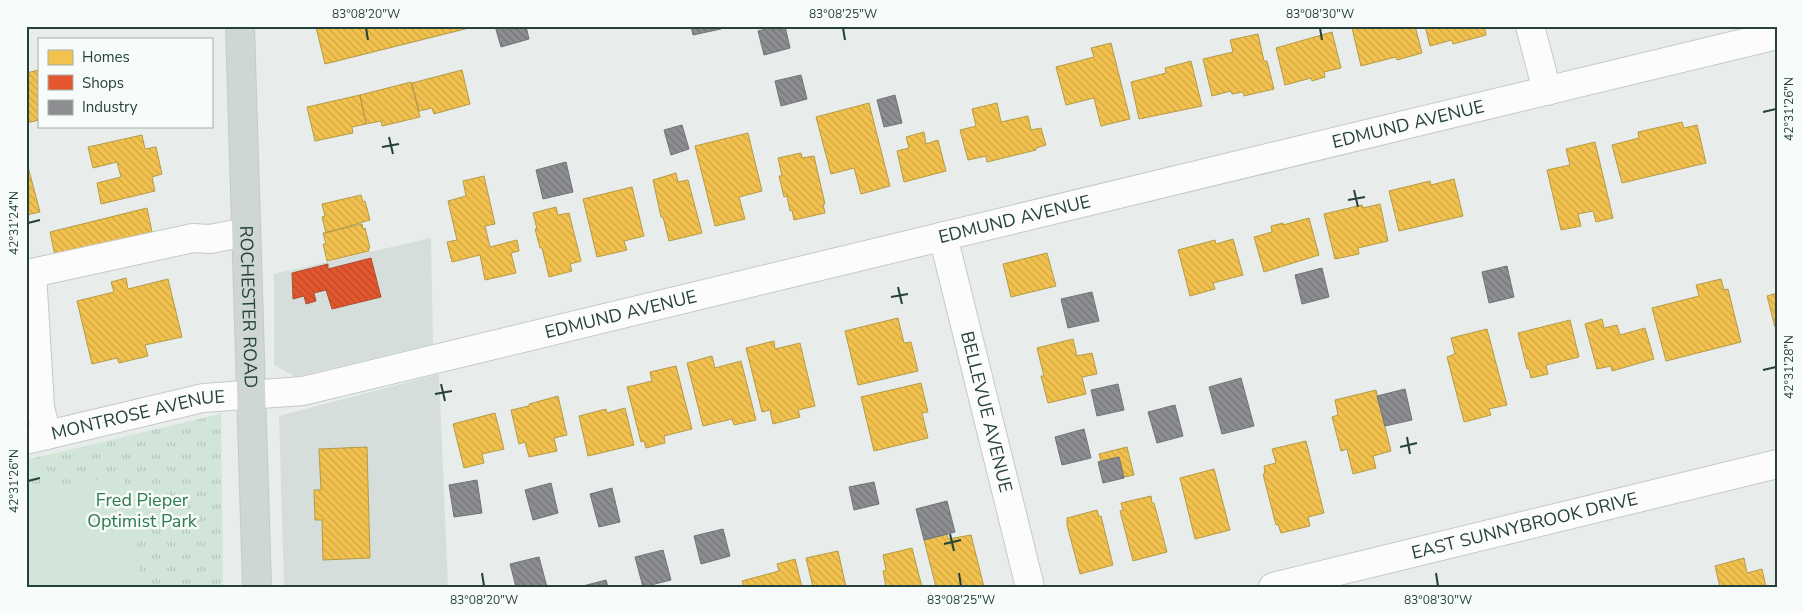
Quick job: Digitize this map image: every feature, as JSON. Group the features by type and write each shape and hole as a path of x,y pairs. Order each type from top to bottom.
{"main road":[{"name":"ROCHESTER ROAD","path":"240,26 257,587"}],"street":[{"path":"1530,26 1547,92"},
{"name":"EDMUND AVENUE","path":"251,396 303,391 1777,35"},
{"path":"37,438 40,408 32,273 193,238 210,239 246,232"},
{"name":"BELLEVUE AVENUE","path":"942,236 1030,587"},
{"name":"MONTROSE AVENUE","path":"37,438 203,398 251,396"},
{"name":"EAST SUNNYBROOK DRIVE","path":"1273,587 1777,464"}],"shaded area":[{"path":"431,238 433,344 296,377 274,365 274,274"},
{"path":"439,374 448,587 284,587 279,416"}],"green space":[{"name":"Fred Pieper Optimist Park","path":"221,412 223,587 26,587 26,460 216,415"},
{"path":"124,475 142,587 26,587 26,493"}],"building: Homes":[{"path":"469,26 469,28 325,64 316,27"},
{"path":"1359,26 1415,26 1422,53 1397,60 1396,57 1361,66 1352,28"},
{"path":"1425,26 1484,26 1486,35 1453,44 1452,40 1430,46"},
{"path":"1332,32 1341,68 1324,72 1325,77 1312,81 1311,78 1285,85 1276,48"},
{"path":"1258,34 1264,61 1267,61 1274,89 1244,96 1243,92 1232,94 1231,91 1212,96 1203,59 1233,52 1230,40"},
{"path":"1111,43 1130,119 1101,126 1094,98 1066,105 1056,67 1094,57 1091,48"},
{"path":"1191,61 1202,106 1139,119 1131,82 1166,73 1165,68"},
{"path":"38,70 38,120 26,123 26,73"},
{"path":"462,70 470,104 434,114 432,108 419,111 412,83"},
{"path":"411,82 420,117 382,126 381,121 366,124 360,95"},
{"path":"360,95 366,124 352,127 353,133 315,141 307,107"},
{"path":"869,103 890,186 861,194 854,168 831,174 816,117"},
{"path":"997,103 1001,122 1028,116 1031,130 1041,128 1046,145 1036,148 1036,150 987,162 986,156 968,160 960,130 976,126 972,109"},
{"path":"1682,122 1684,128 1697,125 1706,163 1622,183 1612,145 1639,138 1638,132"},
{"path":"924,132 926,144 938,140 946,171 904,182 897,151 909,148 906,137"},
{"path":"748,133 762,191 739,197 745,219 715,226 695,146"},
{"path":"142,135 145,149 156,147 162,174 152,177 155,191 101,204 97,183 121,177 117,162 93,168 88,147"},
{"path":"1595,142 1613,218 1596,222 1593,211 1578,214 1581,226 1561,230 1547,170 1570,165 1566,149"},
{"path":"801,153 802,158 814,156 825,204 823,204 825,213 794,220 787,196 784,197 779,176 782,176 778,158"},
{"path":"26,159 40,212 26,215"},
{"path":"676,173 678,182 688,180 702,233 669,241 663,217 661,217 653,180"},
{"path":"484,176 495,224 485,226 490,247 517,240 519,251 511,253 516,273 485,280 480,255 452,262 447,242 457,240 448,201 466,196 463,181"},
{"path":"1454,179 1463,216 1399,231 1389,191 1430,181 1431,185"},
{"path":"632,187 644,236 624,241 627,250 597,257 583,199"},
{"path":"361,195 363,202 365,201 370,220 326,233 322,217 325,216 322,204"},
{"path":"1380,204 1388,241 1358,248 1359,254 1335,259 1324,214 1362,205 1363,208"},
{"path":"556,207 558,215 569,213 581,261 570,264 572,271 549,277 535,229 537,229 533,213"},
{"path":"147,208 152,232 55,256 50,232"},
{"path":"1309,218 1319,255 1264,272 1254,237 1272,232 1271,226"},
{"path":"362,224 363,229 365,228 369,251 327,261 323,244 326,244 323,233"},
{"path":"1233,239 1243,275 1213,283 1215,289 1190,296 1178,250 1215,240 1216,244"},
{"path":"1047,253 1056,286 1011,297 1003,264"},
{"path":"126,278 128,289 168,279 182,337 145,345 148,356 119,363 117,358 92,364 77,301 114,292 111,282"},
{"path":"1721,279 1724,290 1728,289 1741,342 1666,361 1652,308 1699,296 1696,285"},
{"path":"1777,293 1777,326 1775,327 1767,296"},
{"path":"898,318 904,343 911,342 918,371 858,385 845,331"},
{"path":"1602,319 1604,328 1617,325 1620,335 1645,328 1654,359 1612,371 1611,366 1597,369 1585,324"},
{"path":"1570,320 1579,357 1546,365 1548,374 1531,378 1518,333"},
{"path":"1487,329 1507,405 1489,409 1491,415 1464,422 1447,357 1455,354 1451,338"},
{"path":"1073,339 1077,356 1092,353 1097,374 1082,377 1086,394 1048,403 1041,376 1044,376 1037,348"},
{"path":"774,341 775,349 800,343 815,406 798,410 800,417 773,424 770,410 762,412 746,348"},
{"path":"712,356 715,368 741,361 756,420 734,425 732,419 703,426 687,363"},
{"path":"676,366 692,429 664,436 665,443 646,448 644,441 641,442 627,387 652,381 650,372"},
{"path":"921,383 928,412 922,413 928,438 874,451 861,397"},
{"path":"1376,390 1391,451 1373,456 1376,468 1353,474 1347,449 1341,451 1332,417 1338,415 1335,400"},
{"path":"558,396 567,435 554,438 557,451 529,457 525,442 519,444 511,410"},
{"path":"625,408 634,445 588,456 579,416 606,409 607,413"},
{"path":"495,413 504,449 482,454 484,463 464,468 453,424"},
{"path":"1306,441 1324,513 1308,517 1310,526 1281,533 1278,524 1276,525 1263,474 1265,474 1264,466 1276,463 1272,449"},
{"path":"367,447 370,558 323,560 322,520 315,520 314,490 321,490 319,449"},
{"path":"1127,447 1134,475 1124,477 1119,457 1101,461 1099,454"},
{"path":"1214,469 1230,530 1195,539 1180,478"},
{"path":"1151,496 1167,552 1133,561 1120,511 1123,510 1121,503"},
{"path":"1097,510 1099,517 1101,516 1113,565 1080,574 1067,525 1067,518"},
{"path":"947,534 948,539 971,535 984,587 936,587 924,540"},
{"path":"912,548 922,587 886,587 883,571 886,570 883,555"},
{"path":"838,551 846,587 813,587 806,558"},
{"path":"1744,558 1747,573 1762,569 1766,587 1720,587 1715,566"},
{"path":"795,559 802,587 744,587 742,581 779,571 777,564"}],"building: Shops":[{"path":"371,258 381,297 332,309 326,290 314,293 316,301 306,304 304,296 293,299 292,273 328,264 328,269"}],"building: Industry":[{"path":"495,26 526,26 529,39 501,47"},
{"path":"691,26 721,26 721,29 693,35"},
{"path":"785,26 790,48 764,55 758,31"},
{"path":"801,75 807,99 781,106 775,81"},
{"path":"895,95 902,123 884,127 877,100"},
{"path":"682,125 689,149 671,155 664,130"},
{"path":"566,162 573,192 543,199 536,170"},
{"path":"1507,266 1514,297 1489,303 1482,272"},
{"path":"1322,268 1329,297 1302,304 1295,275"},
{"path":"1092,292 1099,321 1068,328 1061,299"},
{"path":"1241,378 1254,426 1222,434 1209,387"},
{"path":"1118,384 1124,410 1097,416 1091,390"},
{"path":"1405,389 1412,420 1385,426 1377,396"},
{"path":"1175,405 1183,436 1157,443 1148,412"},
{"path":"1084,429 1091,458 1062,465 1055,437"},
{"path":"1119,457 1124,478 1103,483 1098,462"},
{"path":"477,480 482,513 454,517 449,485"},
{"path":"874,482 879,504 854,510 849,487"},
{"path":"551,483 558,513 533,520 525,490"},
{"path":"612,488 620,522 599,527 590,494"},
{"path":"947,501 955,532 924,540 916,509"},
{"path":"723,529 730,556 701,564 694,536"},
{"path":"663,550 671,580 643,587 635,557"},
{"path":"539,557 547,587 516,587 510,564"},
{"path":"606,580 608,587 579,587"}]}
